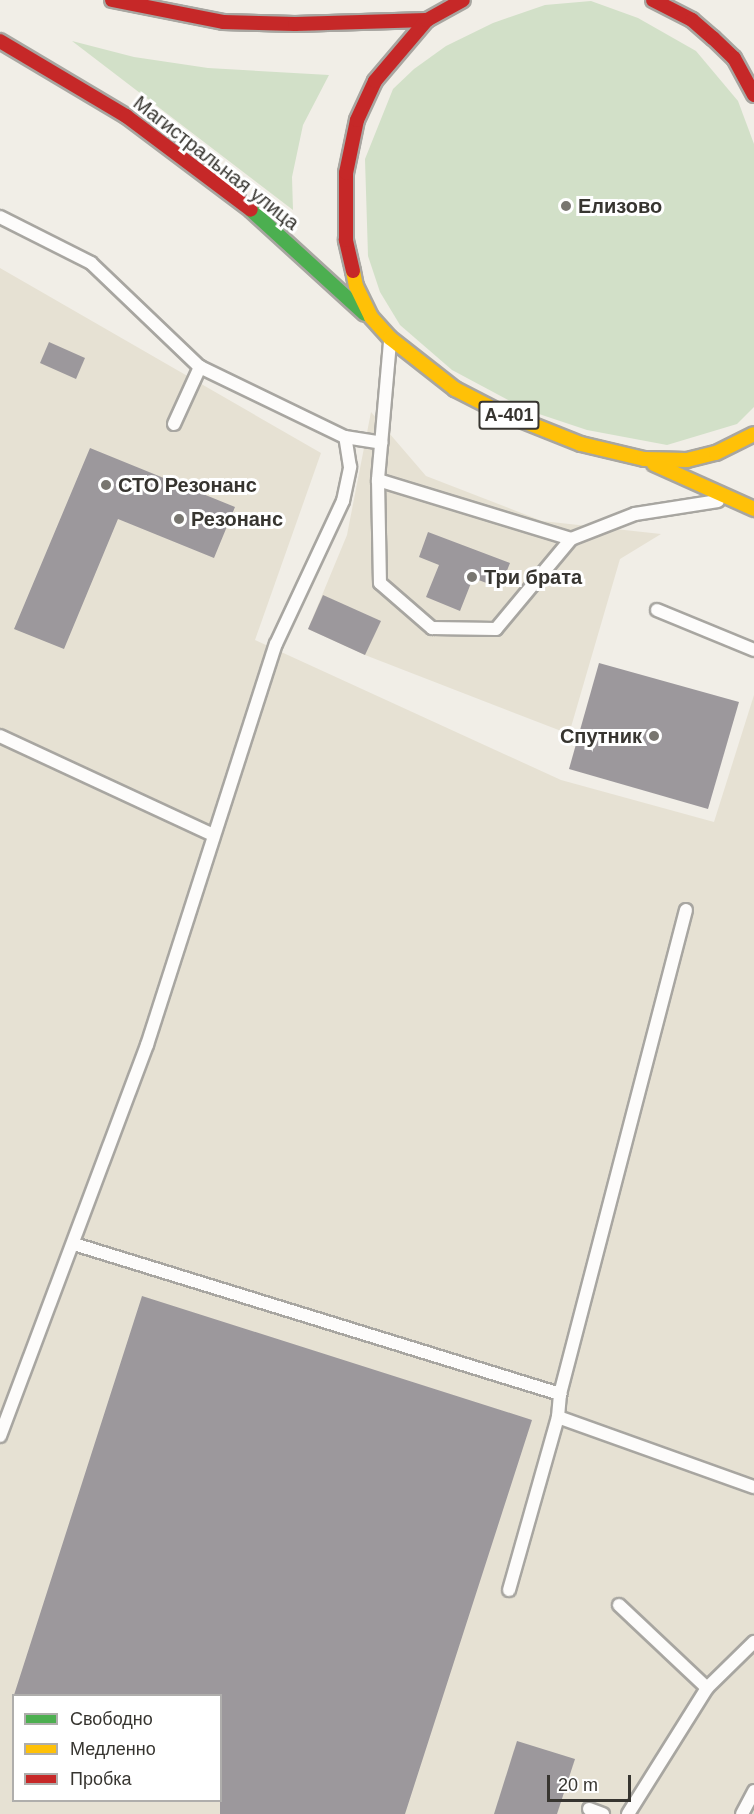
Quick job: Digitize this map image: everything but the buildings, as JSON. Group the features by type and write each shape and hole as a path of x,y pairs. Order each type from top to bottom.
{"main road":[{"path":"112,0 223,22 295,24 427,20"},
{"name":"А-401","path":"463,0 427,20 375,81 357,120 346,173 346,240 356,286 370,317 390,338 455,389 498,411 581,444 644,459 754,509"},
{"path":"653,0 692,20 713,38 734,58 754,95"},
{"name":"Магистральная улица","path":"0,41 126,116 257,215 390,338"},
{"name":"А-401","path":"644,459 687,460 716,453 754,434"}],"lane":[{"path":"0,217 91,263 200,367 345,437 382,443"},
{"path":"390,338 378,480 380,583 432,628 496,629 571,539 635,514 734,499"},
{"path":"174,424 200,367"},
{"path":"0,1436 147,1045 276,644 343,501 350,467 345,437"},
{"path":"378,480 571,539"},
{"path":"657,610 754,650"},
{"path":"0,736 213,835"},
{"path":"509,1590 558,1417 560,1395 686,910"},
{"path":"74,1244 560,1395"},
{"path":"558,1417 754,1487"},
{"path":"619,1605 707,1688"},
{"path":"628,1814 707,1688 754,1642"},
{"path":"742,1814 754,1791"},
{"path":"589,1809 603,1814"}],"shaded area":[{"path":"0,268 321,453 255,640 561,780 714,822 754,695 754,1814 0,1814"},
{"name":"Три брата","path":"371,412 426,476 542,521 661,534 620,559 569,734 365,655 308,629 347,535"}],"green space":[{"path":"591,1 638,18 696,51 738,101 754,144 754,407 737,424 667,445 587,430 527,410 452,370 400,325 380,292 368,256 365,159 393,89 414,69 446,46 493,23 545,5"},
{"path":"72,41 134,57 208,68 329,75 303,125 292,177 293,210"}],"traffic: fast":[{"path":"251,210 365,314"}],"traffic: slow":[{"path":"353,271 356,286 371,317 390,338 455,389 498,411 581,444 644,459 687,460 716,453 754,434"},
{"path":"654,464 754,509"}],"traffic: jam":[{"path":"112,0 223,22 295,24 427,20"},
{"path":"353,271 346,240 346,173 357,120 375,81 427,20 463,0"},
{"path":"653,0 692,20 713,38 734,58 754,95"},
{"path":"0,41 126,116 251,210"}],"place":[{"name":"Елизово","path":"566,206"},
{"name":"СТО Резонанс","path":"106,485"},
{"name":"Резонанс","path":"179,519"},
{"name":"Три брата","path":"472,577"},
{"name":"Спутник","path":"654,736"}]}
